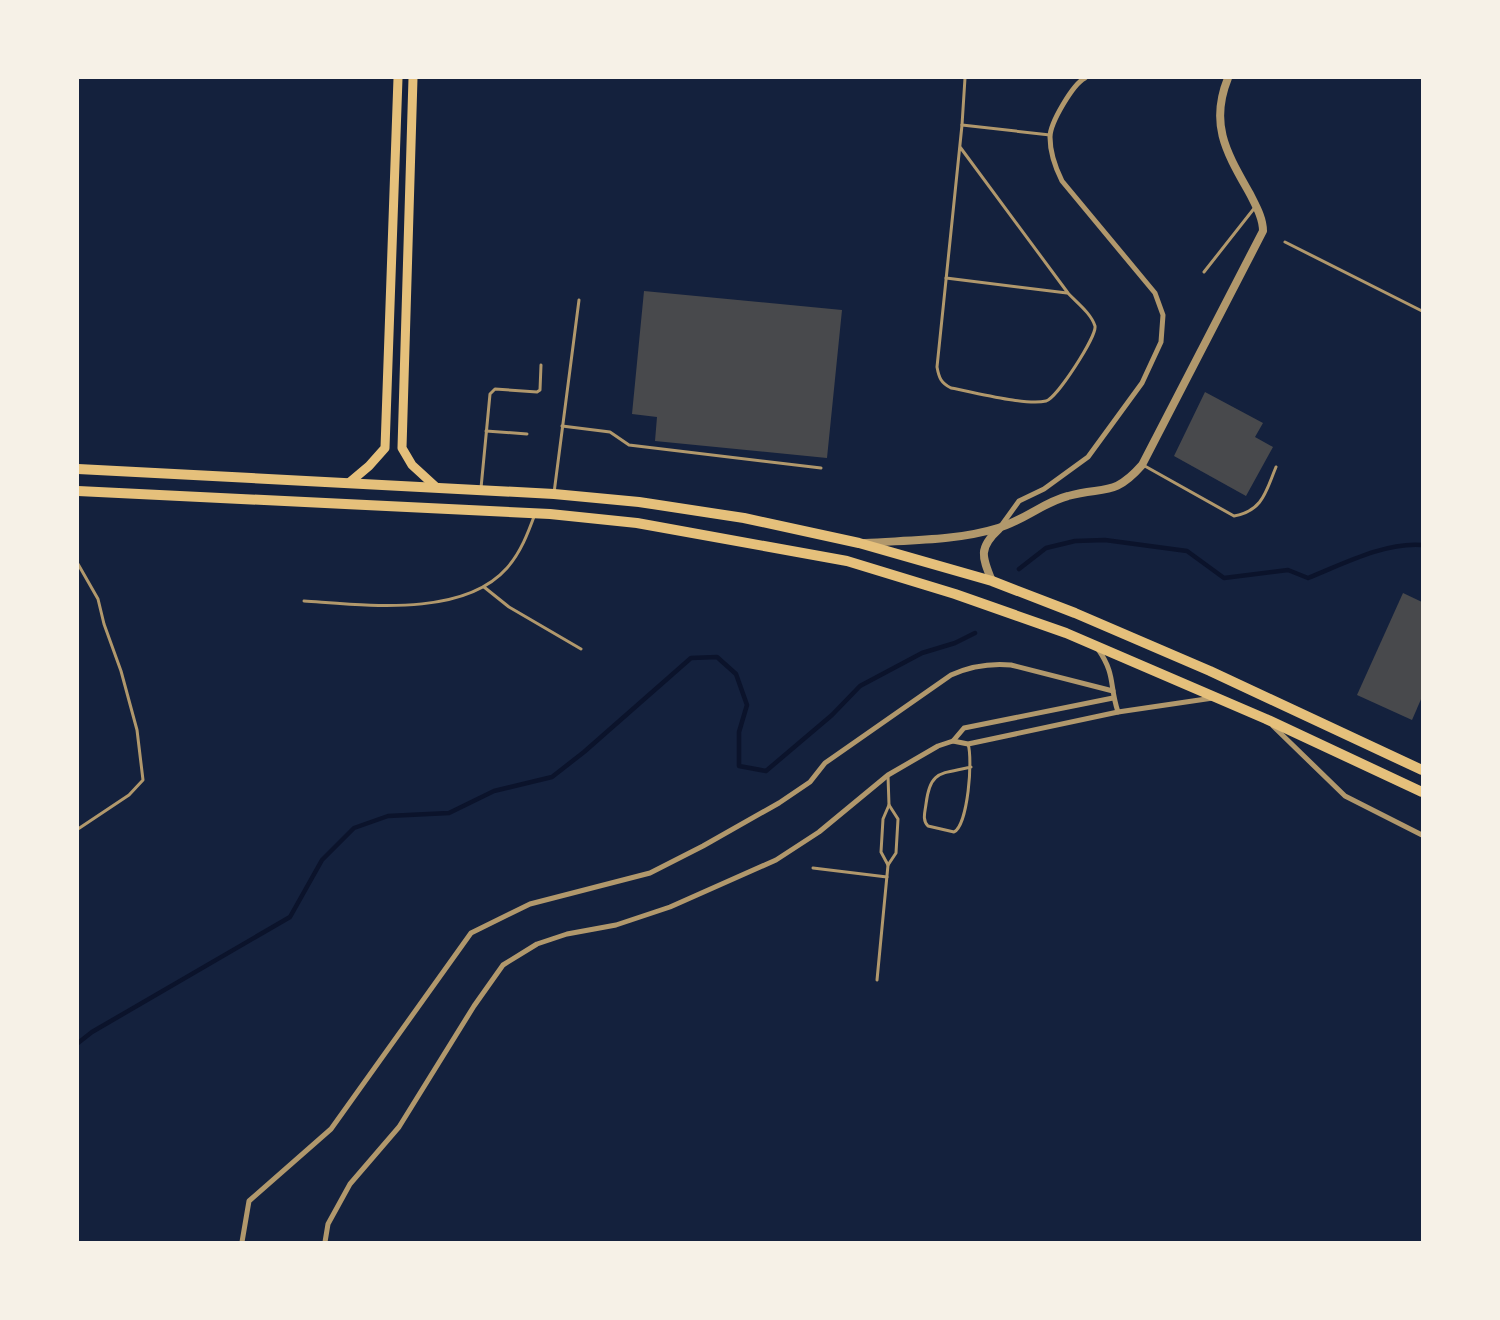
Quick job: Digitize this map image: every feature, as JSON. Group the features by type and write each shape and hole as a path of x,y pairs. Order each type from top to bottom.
{"highway":[{"path":"78,469 480,489 639,502 744,518 859,543 992,581 1075,613 1210,671 1422,770"},
{"path":"78,491 536,514 637,523 847,561 955,594 1095,644 1266,719 1422,792"}],"main road":[{"path":"350,482 369,466 385,448 398,78"},
{"path":"414,78 402,448 412,465 436,487"},
{"path":"385,448 402,448"}],"street":[{"path":"992,581 985,565 984,545 1020,501 1044,489 1088,457 1142,383 1161,342 1163,316 1155,293 1062,181 1053,162 1050,134 1065,100 1079,80 1085,78"},
{"path":"859,543 948,537 1000,527 1067,496 1109,490 1129,480 1142,465 1263,231 1263,223 1256,206 1228,156 1222,138 1219,115 1221,96 1228,78"},
{"path":"1095,644 1108,664 1113,678 1114,698 1118,712"},
{"path":"242,1242 249,1202 331,1129 471,933 530,904 650,872 703,846 779,803 810,782 824,763 951,675 967,668 996,664 1011,665 1113,691"},
{"path":"953,741 964,728 1114,698"},
{"path":"326,1242 328,1224 350,1184 399,1127 474,1006 503,965 537,944 567,934 616,925 670,907 776,860 819,832 888,775 938,746 953,741 968,744 1118,712 1218,698"},
{"path":"1266,719 1344,796 1422,834"}],"lane":[{"path":"960,147 1068,293 1088,315 1095,326 1094,335 1054,396 1047,400 1023,400 951,388 943,384 938,377 937,368 960,147 965,78"},
{"path":"962,125 1050,134"},
{"path":"1204,272 1256,206"},
{"path":"1285,242 1422,311"},
{"path":"946,278 1068,293"},
{"path":"554,494 579,300"},
{"path":"480,489 491,391 495,389 537,392 540,390 541,365"},
{"path":"562,426 610,432 629,445 821,468"},
{"path":"486,431 528,434"},
{"path":"1142,465 1234,516 1245,514 1255,509 1276,467"},
{"path":"304,601 388,608 446,600 484,587 507,568 524,543 536,514"},
{"path":"78,564 98,599 104,624 122,671 137,730 143,780 129,795 78,829"},
{"path":"484,587 508,607 581,649"},
{"path":"968,744 971,767 962,824 954,832 928,826 924,819 928,786 932,780 940,774 971,767"},
{"path":"888,775 889,805 883,819 881,852 888,865"},
{"path":"877,980 888,865 896,853 898,819 889,805"},
{"path":"813,868 887,877"}],"building":[{"path":"644,291 842,310 827,458 655,441 657,417 632,414"},
{"path":"1205,392 1263,423 1255,437 1273,447 1246,496 1174,456"},
{"path":"1403,593 1422,602 1422,697 1412,720 1357,695"}],"waterway":[{"path":"1019,569 1046,548 1075,541 1105,540 1187,551 1224,578 1288,570 1308,578 1379,550 1408,545 1422,545"},
{"path":"78,1043 92,1032 290,917 322,860 354,828 388,816 449,813 494,791 552,777 584,752 691,658 717,657 736,674 747,705 739,732 739,766 766,771 832,715 860,686 922,653 955,643 975,633"}]}
